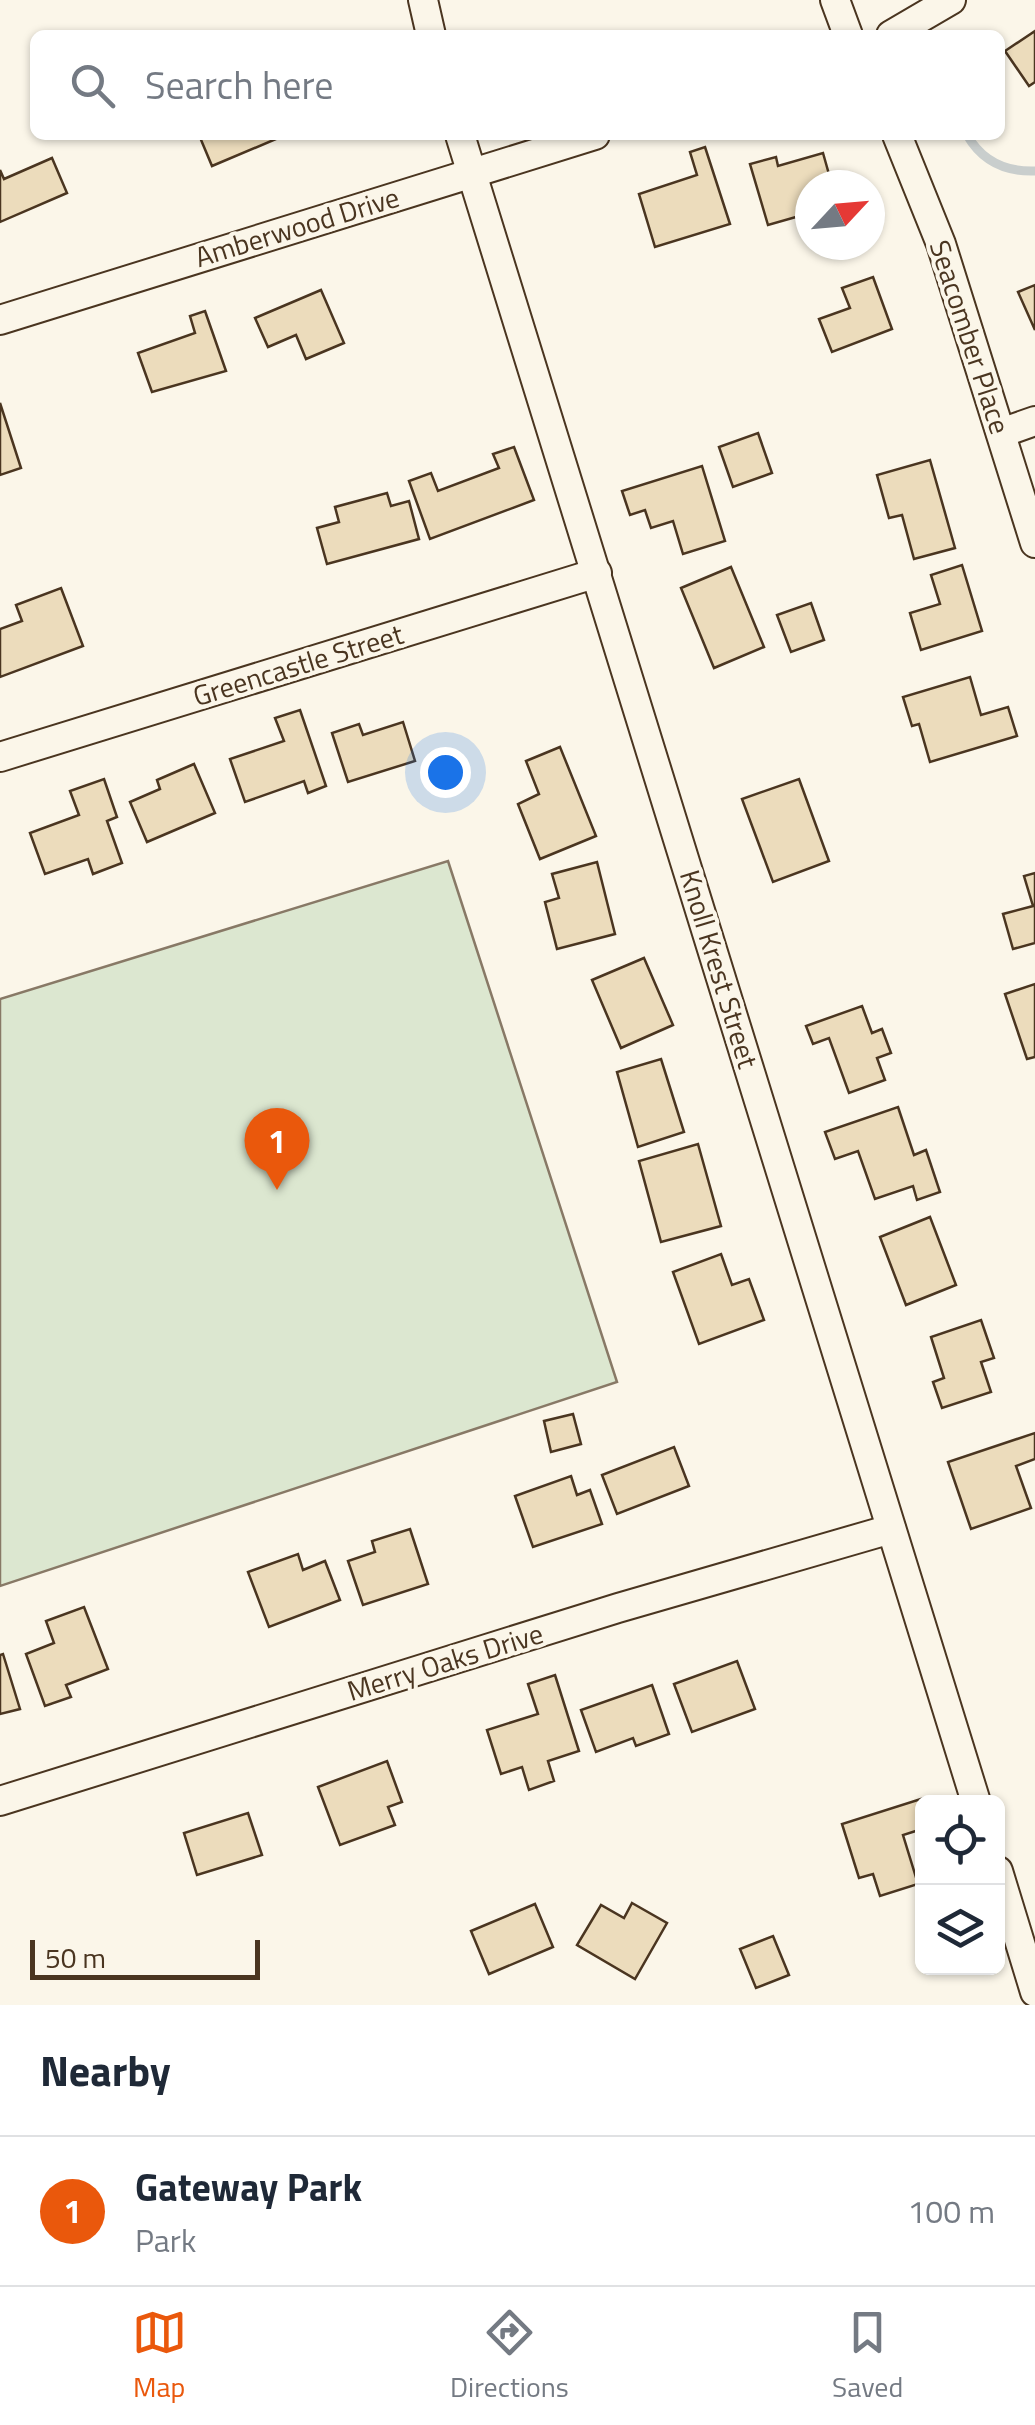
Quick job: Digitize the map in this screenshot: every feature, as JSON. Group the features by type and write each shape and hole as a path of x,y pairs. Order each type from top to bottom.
{"street":[{"path":"423,0 430,30"},
{"path":"836,0 846,30"},
{"path":"900,30 952,0"},
{"name":"Knoll Krest Street","path":"462,140 974,1795"},
{"name":"Amberwood Drive","path":"0,320 579,140"},
{"name":"Seacomber Place","path":"899,140 941,244 1035,543"},
{"path":"1001,433 1035,421"},
{"name":"Greencastle Street","path":"0,757 597,573"},
{"name":"Merry Oaks Drive","path":"0,1800 618,1608 891,1529"},
{"path":"1004,1885 1027,1940 1035,1992"}],"green space":[{"path":"448,861 617,1382 0,1586 0,999"}],"building":[{"path":"1035,31 1035,82 1029,86 1005,51"},
{"path":"201,140 274,140 212,166"},
{"path":"705,147 730,224 655,247 639,194 697,175 690,152"},
{"path":"823,153 828,170 795,170 795,217 768,225 750,164 776,157 778,166"},
{"path":"52,158 67,193 0,222 0,170 4,179"},
{"path":"873,277 892,329 832,352 819,319 850,308 842,288"},
{"path":"1035,285 1035,330 1018,292"},
{"path":"321,290 344,343 306,359 296,335 268,347 255,318"},
{"path":"205,311 226,371 152,392 138,353 195,333 190,316"},
{"path":"0,403 21,468 0,475"},
{"path":"758,433 772,473 733,487 719,447"},
{"path":"514,447 534,500 430,539 409,481 431,473 438,491 499,468 493,454"},
{"path":"930,460 955,548 914,559 902,515 889,518 877,475"},
{"path":"702,466 725,541 683,554 673,521 651,528 645,510 630,515 622,491"},
{"path":"387,493 391,506 409,501 419,539 327,564 317,528 339,522 335,507"},
{"path":"962,565 982,631 921,650 910,613 940,604 931,575"},
{"path":"731,567 764,647 714,668 681,588"},
{"path":"61,588 83,646 0,677 0,629 22,621 16,605"},
{"path":"811,603 824,640 791,652 777,615"},
{"path":"970,677 981,715 1008,707 1017,736 930,762 919,724 912,726 903,697"},
{"path":"300,710 326,786 308,793 304,781 245,802 230,759 284,741 275,718"},
{"path":"403,722 415,761 348,782 332,733 359,724 363,735"},
{"path":"560,747 596,836 540,859 518,804 539,794 526,761"},
{"path":"194,764 215,813 147,842 130,802 160,789 157,780"},
{"path":"104,779 117,817 107,821 122,863 93,874 88,859 45,874 30,833 79,815 70,791"},
{"path":"799,779 829,861 773,882 742,799"},
{"path":"597,862 615,934 557,949 545,902 559,898 552,874"},
{"path":"1035,873 1035,943 1013,949 1003,914 1033,906 1024,876"},
{"path":"644,958 673,1025 621,1048 592,980"},
{"path":"1035,984 1035,1057 1027,1059 1005,994"},
{"path":"862,1006 872,1033 882,1029 891,1053 877,1058 885,1080 849,1093 829,1038 813,1044 806,1026"},
{"path":"661,1059 684,1132 638,1147 617,1072"},
{"path":"898,1107 914,1155 926,1150 940,1192 917,1200 913,1186 875,1199 858,1151 835,1159 825,1132"},
{"path":"698,1144 721,1226 661,1242 639,1161"},
{"path":"930,1217 956,1285 906,1305 880,1237"},
{"path":"721,1254 732,1285 749,1279 764,1320 699,1344 673,1272"},
{"path":"981,1320 994,1358 981,1362 991,1392 942,1408 933,1382 944,1378 931,1337"},
{"path":"573,1414 581,1444 551,1452 544,1421"},
{"path":"1035,1433 1035,1459 1016,1466 1031,1508 971,1529 948,1462"},
{"path":"674,1447 689,1486 617,1514 602,1475"},
{"path":"571,1476 577,1495 590,1490 602,1524 533,1547 515,1496"},
{"path":"410,1529 428,1584 363,1605 348,1561 375,1552 372,1541"},
{"path":"298,1554 303,1570 325,1561 340,1600 269,1627 248,1572"},
{"path":"84,1607 108,1669 66,1685 71,1697 45,1706 26,1654 54,1643 46,1621"},
{"path":"3,1654 20,1709 0,1714 0,1655"},
{"path":"737,1661 755,1709 692,1732 674,1684"},
{"path":"555,1675 579,1751 548,1761 554,1781 529,1790 522,1767 501,1774 487,1730 538,1714 528,1684"},
{"path":"652,1685 669,1734 636,1746 633,1738 596,1752 581,1710"},
{"path":"387,1761 402,1802 388,1807 395,1825 340,1845 318,1787"},
{"path":"915,1801 915,1831 903,1835 915,1885 880,1896 873,1874 859,1878 842,1824"},
{"path":"248,1813 262,1855 197,1875 184,1833"},
{"path":"632,1903 667,1923 635,1979 577,1945 601,1905 624,1918"},
{"path":"535,1904 553,1947 489,1974 471,1931"},
{"path":"773,1936 789,1975 756,1988 740,1949"}],"waterway":[{"path":"971,140 996,163 1035,171"}],"place":[{"name":"Gateway Park","path":"277,1190"}]}
